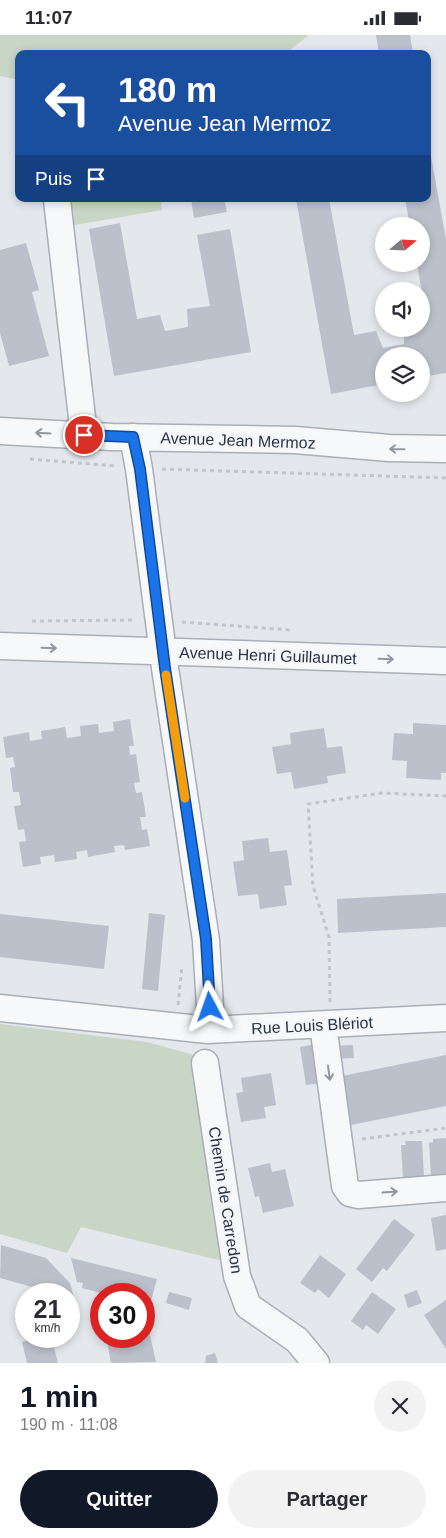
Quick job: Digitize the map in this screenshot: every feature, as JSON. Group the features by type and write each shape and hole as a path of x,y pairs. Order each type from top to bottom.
{"street":[{"path":"57,202 84,435"},
{"name":"Avenue Jean Mermoz","path":"0,431 133,437 294,440 389,448 446,449"},
{"path":"133,437 140,469 163,651 206,939 210,1007 208,1030"},
{"name":"Avenue Henri Guillaumet","path":"0,646 446,661"},
{"name":"Rue Louis Blériot","path":"0,1008 208,1030 326,1015 446,1018"},
{"path":"326,1015 345,1186 350,1193 359,1195 446,1188"},
{"name":"Chemin de Carredon","path":"205,1063 237,1276 248,1306 297,1340 316,1363"}],"path":[{"path":"29,459 140,469 446,478"},
{"path":"30,621 159,621"},
{"path":"326,1015 329,937 313,886 308,804 382,793 446,796"},
{"path":"339,1139 370,1139 446,1128"}],"green space":[{"path":"0,35 309,35 290,50 15,50 15,79 0,76"},
{"path":"54,202 161,202 162,210 58,228"},
{"path":"0,1024 147,1042 194,1055 227,1262 81,1227 67,1253 0,1234"}],"building":[{"path":"376,35 410,35 412,50 378,50"},
{"path":"431,156 446,239 446,373 430,376 430,347 388,347 404,344 404,337 430,337 430,282 420,282 419,273 430,273 430,217 408,217 406,202 431,202"},
{"path":"191,202 225,202 227,212 194,218"},
{"path":"297,202 330,202 354,335 375,331 375,337 378,337 383,347 375,347 375,386 331,394"},
{"path":"120,223 137,319 160,315 165,331 188,327 187,309 210,306 197,235 230,229 251,352 114,376 89,229"},
{"path":"26,243 39,290 32,292 49,356 9,366 0,333 0,250"},
{"path":"130,719 134,746 129,746 130,755 136,754 140,782 134,783 136,793 142,792 146,817 140,817 142,830 147,829 150,846 125,850 124,845 114,846 115,852 88,857 87,850 76,852 77,859 55,862 54,855 40,857 41,864 23,867 19,842 26,841 24,829 18,830 14,806 21,805 19,792 13,792 10,768 15,767 13,757 6,758 3,737 29,732 30,741 42,739 41,731 65,727 67,738 81,736 80,726 98,724 99,733 114,731 113,722"},
{"path":"413,723 446,725 446,773 441,773 441,780 406,778 407,761 392,760 394,733 413,734"},
{"path":"324,728 327,748 342,746 346,773 327,776 328,783 294,789 291,772 277,774 272,747 291,744 290,733"},
{"path":"268,838 270,852 287,850 292,885 284,886 287,905 260,909 258,894 238,896 233,862 244,860 242,841"},
{"path":"446,893 446,927 338,933 337,899"},
{"path":"149,913 165,915 158,991 142,989"},
{"path":"0,914 109,926 104,969 0,957"},
{"path":"317,1044 322,1083 306,1085 300,1047"},
{"path":"353,1045 354,1058 334,1059 333,1046"},
{"path":"446,1055 446,1106 346,1126 337,1077"},
{"path":"271,1073 276,1105 264,1107 266,1118 241,1122 236,1093 243,1092 241,1078"},
{"path":"446,1138 446,1175 431,1176 429,1143 433,1142 433,1139"},
{"path":"405,1141 422,1141 424,1177 403,1178 401,1145 406,1145"},
{"path":"270,1163 272,1172 285,1169 294,1206 263,1213 259,1196 255,1197 248,1168"},
{"path":"446,1215 446,1249 436,1251 431,1218"},
{"path":"394,1219 415,1235 387,1271 383,1268 372,1282 356,1269"},
{"path":"1,1245 46,1258 70,1283 18,1283 0,1278"},
{"path":"320,1255 346,1274 329,1298 318,1289 315,1293 300,1283"},
{"path":"71,1258 157,1279 155,1286 155,1283 90,1283 90,1290 82,1288 83,1283 77,1282"},
{"path":"417,1290 422,1303 408,1308 404,1295"},
{"path":"169,1292 192,1298 189,1310 166,1303"},
{"path":"372,1292 396,1309 378,1334 366,1325 363,1330 351,1321"},
{"path":"446,1300 446,1349 424,1315"},
{"path":"23,1348 54,1348 58,1363 27,1363"},
{"path":"108,1348 153,1348 156,1362 111,1363"},
{"path":"215,1353 218,1363 205,1363 206,1356"}],"slow traffic":[{"path":"166,675 185,798"}],"route":[{"path":"84,435 133,437 140,469 165,668 206,939 210,1007"}]}
